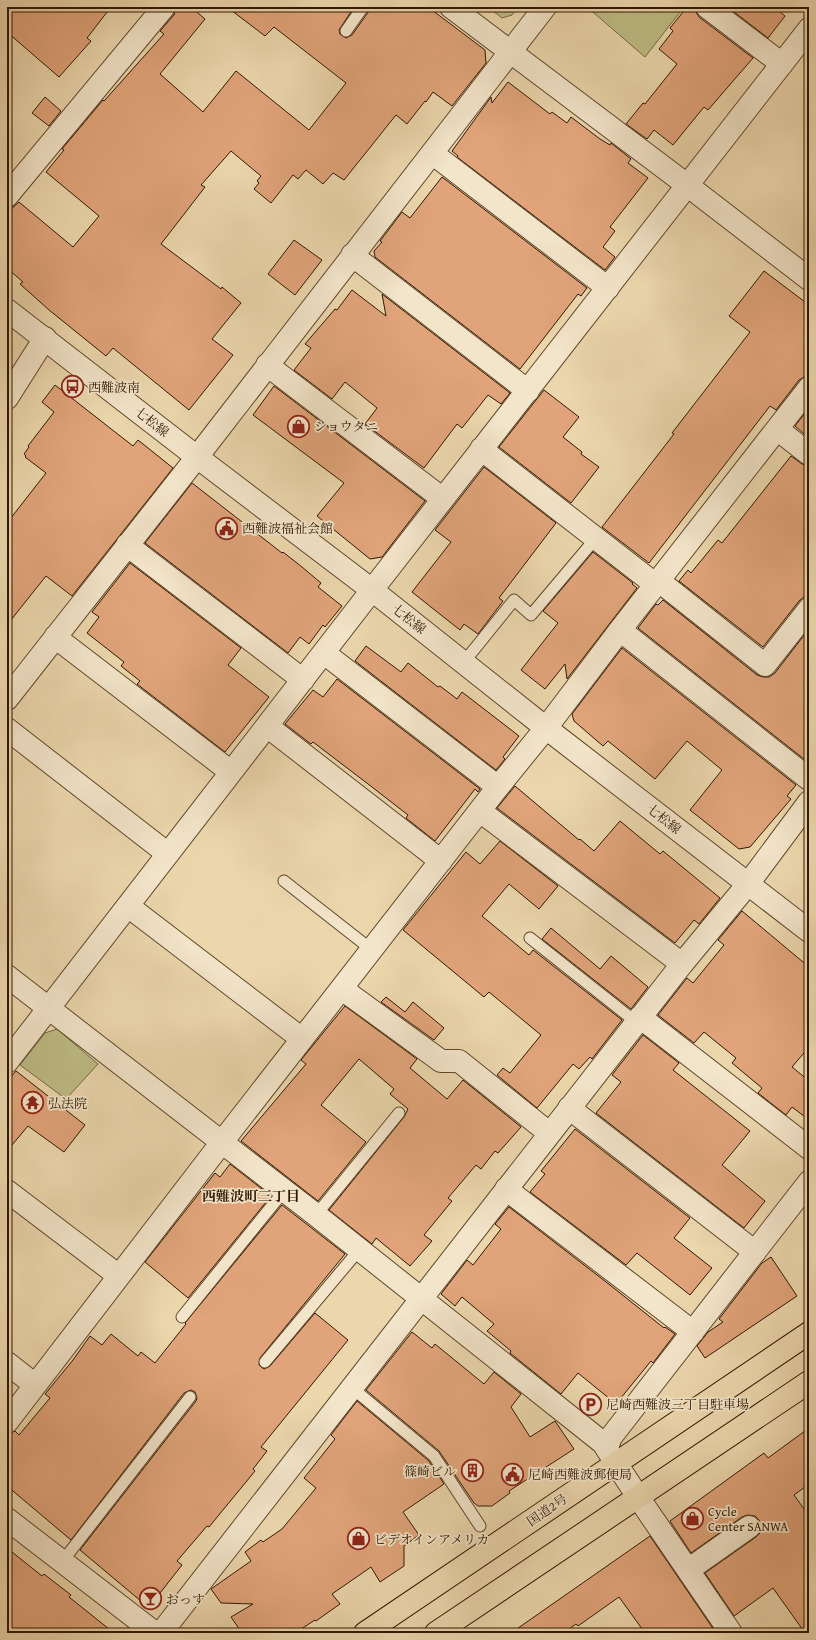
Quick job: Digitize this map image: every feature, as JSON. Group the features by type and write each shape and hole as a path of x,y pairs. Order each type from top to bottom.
{"highway":[{"name":"国道2号","path":"365,1633 612,1455 809,1333"},
{"path":"436,1633 809,1382"}],"street":[{"path":"7,196 164,7"},
{"path":"451,7 688,185 809,279"},
{"path":"7,700 545,7"},
{"path":"708,7 782,64"},
{"path":"7,1062 809,29"},
{"path":"432,153 608,288"},
{"path":"352,255 528,391"},
{"name":"七松線","path":"7,310 372,590 546,728 809,931"},
{"path":"7,398 45,338"},
{"path":"267,364 443,499"},
{"path":"7,1422 222,1142 498,787 546,728 620,630 809,388"},
{"path":"777,429 809,454"},
{"path":"482,450 765,665 809,609"},
{"path":"127,546 303,680"},
{"path":"620,630 809,778"},
{"path":"55,637 231,772"},
{"path":"324,653 498,787"},
{"path":"267,726 441,861"},
{"path":"7,729 168,854"},
{"path":"161,1633 549,1133 682,964 748,884 809,802"},
{"path":"480,811 682,964"},
{"path":"128,906 302,1040"},
{"path":"7,976 316,1215 592,1433 612,1455 638,1497 731,1633"},
{"path":"342,989 441,1061 459,1061 549,1133"},
{"path":"638,1020 809,1148"},
{"path":"569,1108 754,1252"},
{"path":"612,1455 611,1437 809,1182"},
{"path":"506,1189 693,1332"},
{"path":"7,1191 119,1276"},
{"path":"7,1363 35,1385"},
{"path":"7,1519 155,1633"},
{"path":"688,1570 749,1527"}],"lane":[{"path":"346,30 363,7"},
{"path":"464,662 514,600 531,615 596,538"},
{"path":"284,881 372,950"},
{"path":"530,938 638,1020"},
{"path":"316,1215 399,1113"},
{"path":"182,1317 284,1191"},
{"path":"266,1362 359,1250"},
{"path":"351,1387 434,1456 480,1526"},
{"path":"62,1562 190,1397"}],"shaded area":[{"path":"488,7 518,7 512,15 502,18"},
{"path":"587,7 684,7 645,57"},
{"path":"57,1029 98,1064 66,1099 20,1065 45,1033"}],"building":[{"path":"7,7 111,7 87,38 91,41 59,77 7,32"},
{"path":"176,7 191,7 205,19 160,74 203,112 236,71 309,130 346,83 274,27 265,36 227,7 354,7 339,30 340,34 346,38 352,35 369,11 370,7 428,7 485,50 486,63 452,106 433,92 407,124 396,115 344,180 333,173 323,184 306,170 298,179 293,175 271,203 254,189 259,183 257,181 261,176 231,151 201,185 205,187 161,244 221,289 222,287 241,303 212,339 233,355 189,410 113,348 106,356 49,310 20,284 23,282 7,268 7,213 19,202 73,247 99,216 46,172 64,150 62,149 103,100 104,101 164,34 160,31 174,15"},
{"path":"687,7 695,7 699,17 753,58 708,110 704,107 673,145 654,130 647,139 626,124 643,103 645,104 677,64 659,49 673,31 670,28"},
{"path":"774,7 785,16 768,38 729,8"},
{"path":"508,82 550,114 552,112 567,123 571,117 600,139 610,145 611,143 631,159 628,163 648,178 610,227 615,231 603,247 615,257 605,270 457,157 458,156 452,151 491,97 492,103"},
{"path":"45,97 61,111 49,126 32,113"},
{"path":"442,177 587,288 581,296 578,294 520,369 375,257 374,251 382,242 380,241 402,212 410,218"},
{"path":"294,240 322,260 295,295 268,274"},
{"path":"764,271 809,305 809,376 799,380 776,410 770,406 649,563 602,527 750,332 729,316"},
{"path":"352,290 386,316 382,294 510,393 501,404 488,395 462,428 457,424 424,468 365,424 377,408 345,382 332,399 294,370 311,348 305,344 335,309 337,310"},
{"path":"55,385 133,446 138,440 173,468 72,596 46,576 7,625 7,523 46,473 25,457 26,456 24,454 29,447 28,446 54,412 42,402"},
{"path":"274,386 425,501 382,557 370,559 317,516 344,483 253,415"},
{"path":"544,390 579,417 563,437 582,452 581,454 599,467 571,503 499,447"},
{"path":"809,408 809,438 795,426"},
{"path":"791,456 802,464 809,466 809,592 799,601 763,647 679,581 688,570 691,573 718,540 722,543"},
{"path":"484,467 556,523 499,598 503,601 478,634 464,624 460,630 412,592 451,542 435,530"},
{"path":"192,483 302,567 321,583 318,587 342,606 325,627 323,625 309,644 300,637 288,653 145,543"},
{"path":"593,552 633,583 632,584 637,588 567,679 565,664 545,689 521,670 558,623 543,611"},
{"path":"130,563 241,648 228,665 269,697 225,752 137,684 140,681 121,666 124,662 87,633 99,617 92,612"},
{"path":"663,600 757,675 763,677 769,677 775,673 805,634 809,638 809,763 638,628 656,604 658,605"},
{"path":"366,646 401,672 408,663 438,687 440,686 457,699 462,692 519,736 503,757 505,759 496,770 355,661"},
{"path":"622,648 796,785 787,796 791,799 750,847 739,849 690,810 722,770 687,741 655,779 608,741 603,746 574,721 572,714"},
{"path":"337,679 480,789 478,792 475,789 435,841 406,818 408,815 313,742 311,744 285,724 313,690 323,697"},
{"path":"515,786 594,851 620,821 660,854 663,851 720,898 699,924 694,920 675,943 497,808"},
{"path":"500,841 558,886 539,909 509,884 482,916 529,955 533,950 622,1020 592,1059 590,1057 579,1069 573,1064 537,1108 497,1075 503,1068 510,1073 541,1035 489,992 484,997 403,930 466,852 480,864"},
{"path":"742,911 809,967 809,1047 792,1067 809,1081 809,1120 792,1107 786,1115 758,1093 762,1088 732,1063 736,1058 704,1032 694,1043 658,1015 687,978 693,983 724,945 718,940"},
{"path":"551,928 600,969 611,956 648,987 631,1009 542,939"},
{"path":"386,997 405,1012 413,1002 444,1028 434,1040 381,1002"},
{"path":"345,1006 417,1059 410,1068 447,1099 463,1080 521,1127 498,1153 495,1151 481,1169 476,1165 448,1198 452,1201 424,1235 432,1241 410,1266 376,1238 372,1244 329,1210 404,1117 408,1109 390,1094 394,1089 359,1059 321,1105 366,1142 318,1201 241,1141 306,1064 301,1060"},
{"path":"643,1035 679,1063 673,1070 750,1131 722,1165 765,1201 744,1228 596,1113 621,1082 612,1075"},
{"name":"弘法院","path":"16,1071 85,1125 64,1152 28,1126 7,1151 7,1081"},
{"path":"575,1129 690,1218 674,1238 712,1268 690,1295 637,1253 626,1265 530,1192 545,1174 541,1171"},
{"path":"230,1164 271,1196 188,1298 145,1262 215,1173 220,1177"},
{"path":"282,1205 345,1254 260,1358 259,1365 264,1369 270,1366 315,1313 348,1340 261,1447 267,1451 253,1469 255,1471 209,1527 207,1526 177,1561 182,1565 153,1602 142,1602 80,1550 196,1401 197,1398 195,1392 191,1390 184,1393 71,1540 7,1486 7,1434 15,1431 19,1435 50,1398 45,1394 73,1360 90,1336 102,1345 111,1334 138,1356 141,1352 155,1363 186,1324 185,1323"},
{"path":"509,1207 664,1328 665,1327 675,1334 653,1363 651,1361 616,1404 578,1373 561,1394 510,1353 511,1351 487,1331 494,1324 462,1297 455,1306 441,1294 467,1260 473,1265 501,1229 495,1224"},
{"path":"771,1257 797,1296 705,1358 697,1346 708,1332 723,1322 719,1319 762,1263"},
{"path":"412,1332 432,1348 435,1344 484,1384 494,1372 521,1394 511,1407 530,1437 555,1421 574,1449 509,1491 510,1493 492,1506 478,1506 474,1503 439,1451 366,1390"},
{"path":"357,1401 429,1461 444,1484 403,1512 419,1535 404,1546 404,1566 380,1582 371,1567 332,1594 340,1604 316,1621 315,1620 295,1633 242,1633 231,1617 253,1604 221,1603 211,1589 251,1561 245,1552 261,1540 263,1542 282,1529 316,1488 304,1478 335,1439 331,1435"},
{"path":"809,1428 809,1484 794,1495 809,1516 809,1633 805,1633 773,1588 734,1616 705,1573 760,1533 761,1526 759,1520 755,1516 748,1515 742,1517 691,1553 670,1521 764,1453 768,1458"},
{"path":"650,1536 714,1630 709,1633 645,1633 619,1597 578,1626 576,1624 563,1633 511,1633"},
{"path":"7,1548 42,1576 44,1574 71,1595 69,1597 114,1633 7,1633"}],"place":[{"name":"西難波南","path":"73,387"},
{"name":"ショウタニ","path":"298,426"},
{"name":"西難波福祉会館","path":"226,528"},
{"name":"弘法院","path":"32,1103"},
{"name":"尼崎西難波三丁目駐車場","path":"591,1404"},
{"name":"篠崎ビル","path":"472,1471"},
{"name":"尼崎西難波郵便局","path":"513,1474"},
{"name":"Cycle Center SANWA","path":"693,1518"},
{"name":"ビデオインアメリカ","path":"359,1539"},
{"name":"おっす","path":"150,1599"}],"district":[{"name":"西難波町三丁目","path":"251,1196"}]}
